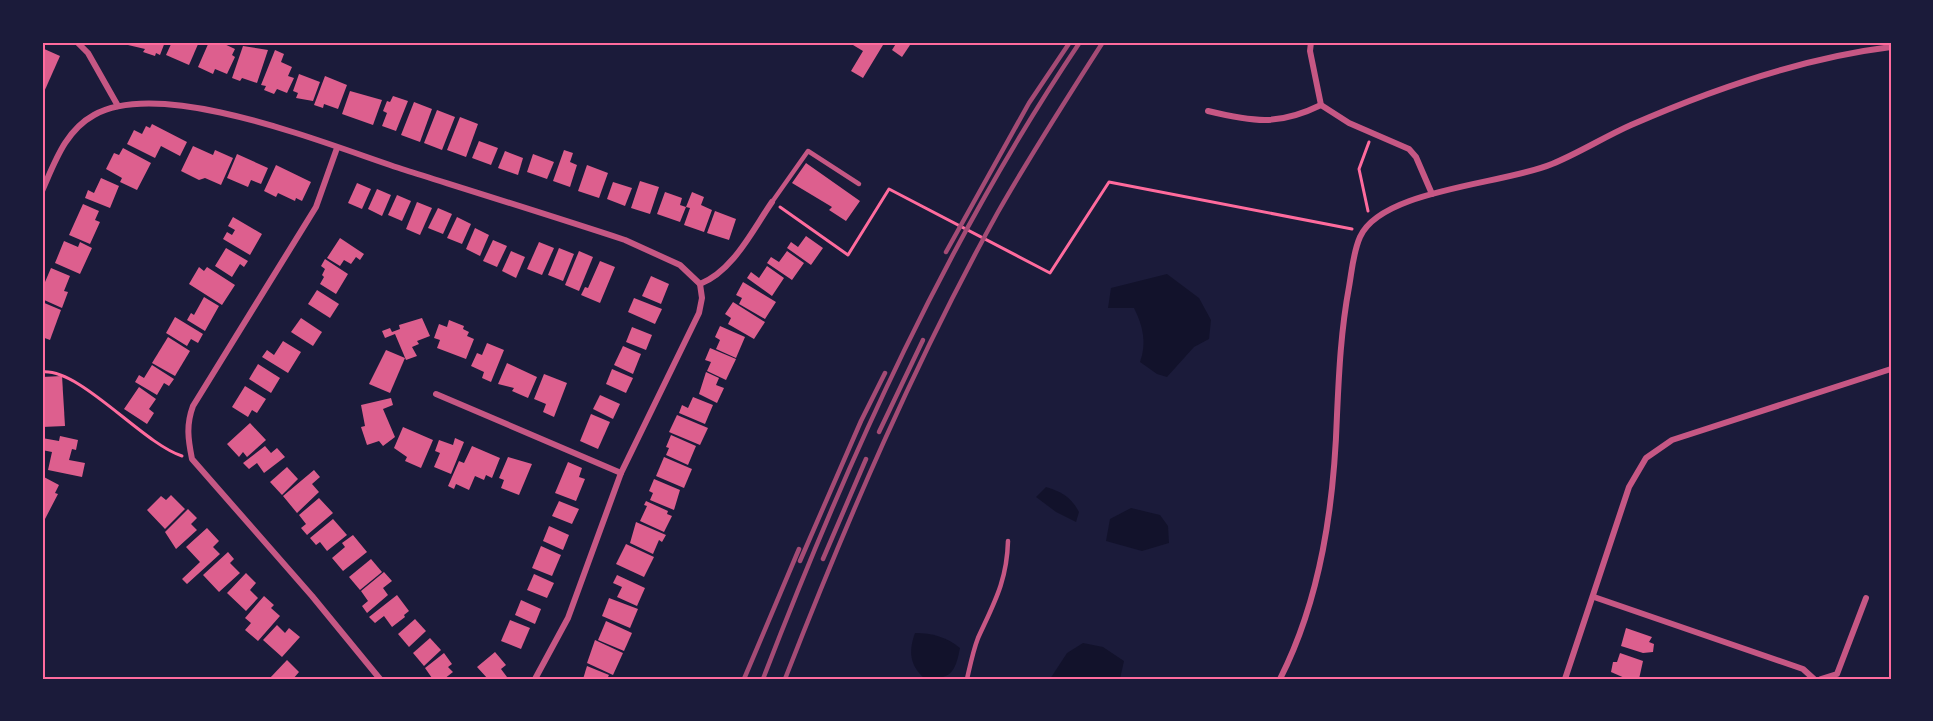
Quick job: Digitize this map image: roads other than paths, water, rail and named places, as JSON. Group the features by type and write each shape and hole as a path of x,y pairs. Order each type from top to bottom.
{"street":[{"path":"77,42 88,53 118,106"},
{"path":"1311,42 1310,51 1321,105 1349,123 1409,149 1416,157 1431,194"},
{"path":"1280,679 1300,636 1321,563 1335,462 1341,327 1354,256 1363,231 1374,218 1387,209 1431,194 1516,176 1552,165 1669,108 1772,73 1821,60 1891,47"},
{"path":"42,191 61,150 74,130 95,114 118,106 141,104 212,111 252,120 625,240 680,265 700,284 702,298 699,314 621,473 568,618 535,679"},
{"path":"1208,111 1245,120 1277,121 1299,116 1321,105"},
{"path":"337,148 316,207 193,406 187,422 192,459 312,596 380,679"},
{"path":"700,284 713,279 725,269 772,202"},
{"path":"1565,679 1629,487 1646,458 1657,448 1672,440 1891,369"},
{"path":"436,394 621,473"},
{"path":"1594,597 1803,669 1814,679"},
{"path":"1821,679 1837,674 1866,598"}],"lane":[{"path":"772,202 808,151 859,184"},
{"path":"967,679 977,640 1000,594 1008,565 1008,541"}],"railway":[{"path":"946,252 1029,103 1070,42"},
{"path":"763,679 830,514 904,351 987,193 1080,42"},
{"path":"785,679 858,501 938,326 998,212 1049,126 1103,42"},
{"path":"879,432 923,340"},
{"path":"800,561 861,421 885,373"},
{"path":"823,559 866,459"},
{"path":"744,679 799,549"}]}
